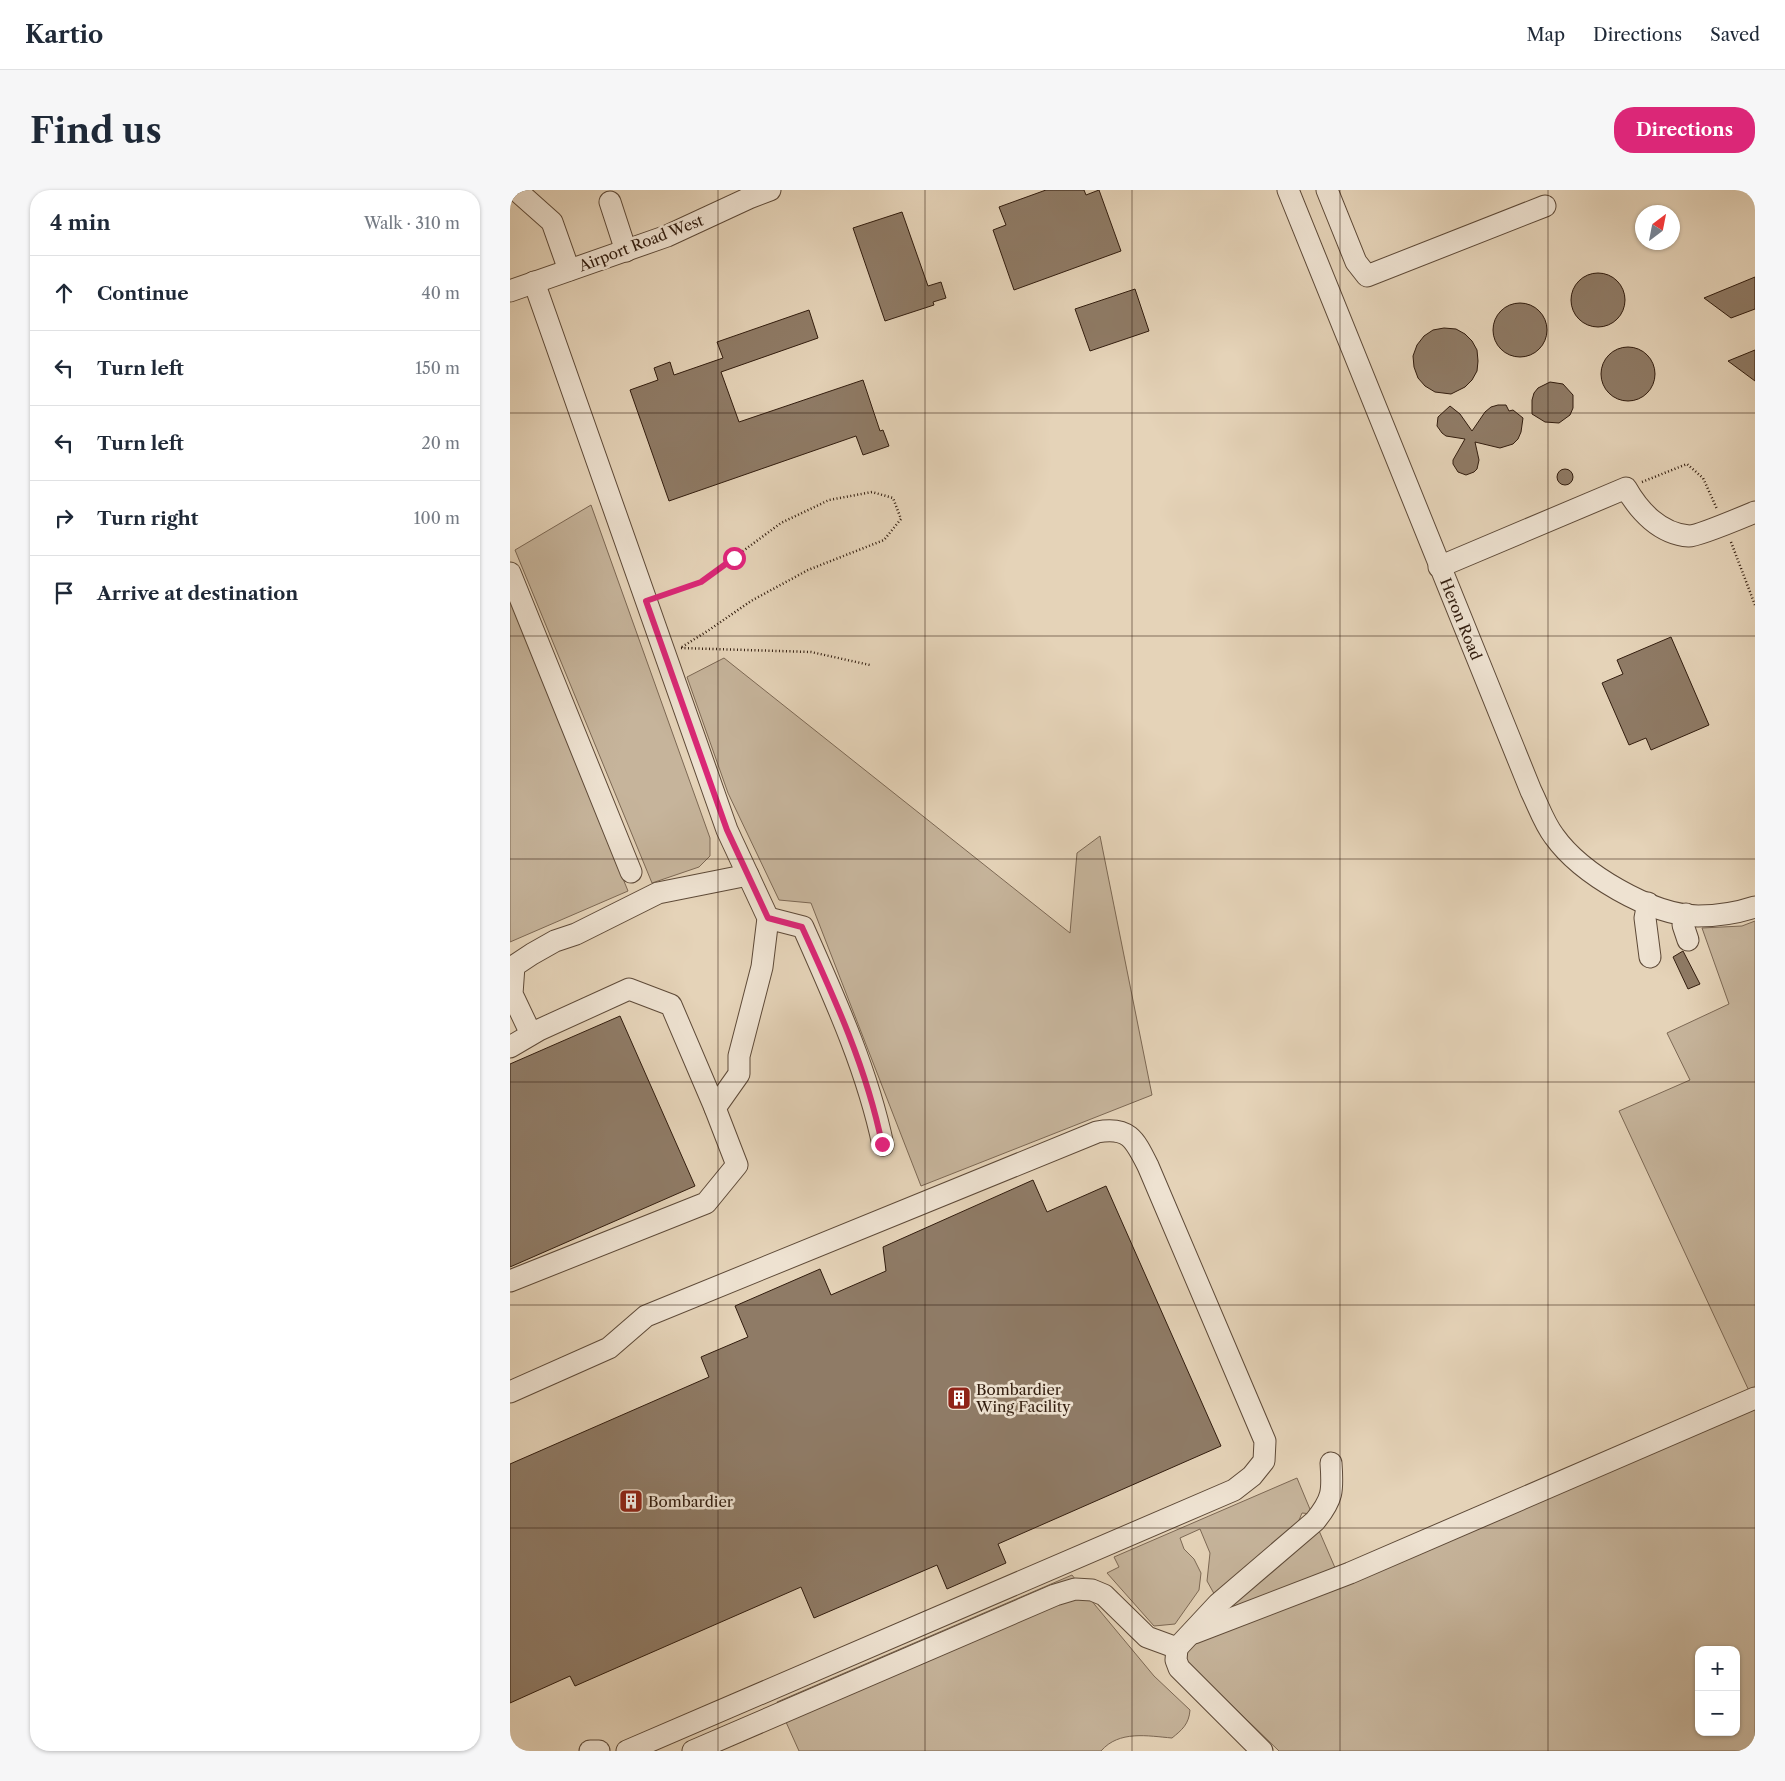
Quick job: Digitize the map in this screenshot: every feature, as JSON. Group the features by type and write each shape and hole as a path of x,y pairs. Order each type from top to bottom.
{"street":[{"path":"516,190 552,222 569,270"},
{"name":"Airport Road West","path":"510,291 668,236 770,190"},
{"name":"Heron Road","path":"1288,190 1531,791 1553,835 1576,860 1590,871 1633,897 1648,903 1668,910 1698,916 1732,913 1755,907"},
{"path":"1327,190 1356,262 1367,276 1545,206"},
{"path":"610,202 626,251"},
{"path":"534,282 727,830 768,918 762,967 739,1056 739,1074 715,1108"},
{"path":"1439,567 1626,488 1635,504 1663,530 1690,536 1755,512"},
{"path":"510,573 631,872"},
{"path":"531,1034 512,994 514,966 556,941 576,934 658,893 748,875"},
{"path":"1648,903 1645,918 1650,957"},
{"path":"1686,914 1683,925 1688,940"},
{"path":"768,918 802,927 848,1035 876,1115 882,1144"},
{"path":"510,1048 531,1034 629,989 671,1005 715,1108 736,1165 706,1203 510,1281"},
{"path":"510,1392 609,1348 646,1316 1088,1136 1112,1129 1126,1134 1138,1146 1145,1159 1265,1441 1264,1461 1252,1476 1234,1490 628,1751"},
{"path":"693,1751 1055,1595 1075,1589 1092,1590 1104,1595 1147,1637 1182,1642 1350,1573 1755,1398"},
{"path":"1262,1751 1179,1668 1176,1660 1182,1642 1218,1604 1315,1521 1328,1505 1333,1484 1332,1463"},
{"path":"590,1751 599,1751"}],"path":[{"path":"646,601 701,582 781,523 829,500 872,492 893,498 901,519 884,540 808,570 751,601 680,648 811,652 870,665"}],"shaded area":[{"path":"591,505 710,838 710,856 699,867 652,883 515,550"},
{"path":"510,600 628,891 510,942"},
{"path":"724,658 1070,933 1077,853 1100,836 1152,1095 921,1186 811,903 779,900 728,793 687,677"},
{"path":"1755,921 1755,1391 1750,1393 1619,1111 1690,1080 1667,1033 1729,1004 1702,928 1742,926"},
{"path":"1755,1403 1755,1751 1279,1751 1186,1661 1186,1651 1192,1642"},
{"path":"1297,1478 1312,1514 1302,1513 1295,1530 1217,1599 1207,1581 1210,1553 1200,1529 1180,1538 1184,1549 1194,1559 1201,1573 1199,1590 1175,1624 1154,1626 1107,1573 1119,1567 1114,1557"},
{"path":"1317,1526 1336,1570 1220,1617"},
{"path":"1072,1575 1154,1676 1190,1710 1184,1726 1172,1738 1125,1737 1108,1744 1101,1751 799,1751 777,1702"}],"building":[{"path":"1046,190 1084,190 1086,195 1099,190 1121,251 1014,290 993,230 1006,225 999,207"},
{"path":"902,212 928,286 941,282 946,298 933,302 934,305 885,321 853,228"},
{"path":"1598,273 1608,275 1617,281 1623,290 1625,300 1623,310 1617,319 1608,325 1598,327 1588,325 1579,319 1573,310 1571,300 1573,290 1579,281 1588,275"},
{"path":"1755,277 1755,309 1731,318 1704,298"},
{"path":"1135,289 1149,331 1090,351 1075,309"},
{"path":"1520,303 1530,305 1539,311 1545,320 1547,330 1545,340 1539,349 1530,355 1520,357 1510,355 1501,349 1495,340 1493,330 1495,320 1501,311 1510,305"},
{"path":"809,310 818,338 721,372 739,422 863,380 880,431 883,430 889,446 863,455 856,436 669,501 630,390 658,380 654,368 670,362 674,375 723,358 717,342"},
{"path":"1444,328 1456,329 1465,334 1477,350 1477,371 1472,380 1465,387 1451,394 1435,392 1425,386 1418,378 1414,367 1413,356 1417,345 1424,336 1433,330"},
{"path":"1628,347 1638,349 1647,355 1653,364 1655,374 1653,384 1647,393 1638,399 1628,401 1618,399 1609,393 1603,384 1601,374 1603,364 1609,355 1618,349"},
{"path":"1755,350 1755,381 1728,361"},
{"path":"1550,382 1563,384 1573,395 1573,408 1570,415 1559,423 1545,422 1532,414 1534,393 1538,388"},
{"path":"1506,405 1509,411 1513,410 1523,418 1518,439 1513,444 1500,448 1475,442 1479,460 1477,469 1466,475 1458,472 1453,464 1453,460 1465,439 1446,436 1442,433 1437,426 1438,417 1450,406 1460,414 1472,431 1485,412 1491,407"},
{"path":"1565,469 1571,471 1573,477 1571,483 1565,485 1559,483 1557,477 1559,471"},
{"path":"1671,637 1709,725 1651,750 1646,738 1629,745 1602,683 1623,674 1617,660"},
{"path":"1683,951 1700,984 1688,989 1673,957"},
{"path":"620,1016 695,1186 510,1267 510,1064"},
{"name":"Bombardier Wing Facility","path":"1033,1180 1047,1212 1106,1186 1221,1446 998,1544 1006,1563 947,1589 937,1565 814,1618 801,1587 575,1686 570,1676 510,1703 510,1464 709,1377 701,1357 748,1337 735,1306 820,1269 831,1295 886,1271 883,1247"}],"place":[{"name":"Bombardier Wing Facility","path":"959,1398"},
{"name":"Bombardier","path":"631,1501"}],"route":[{"path":"734,558 701,582 646,601 727,830 768,918 802,927 848,1035 876,1115 882,1144"}]}
